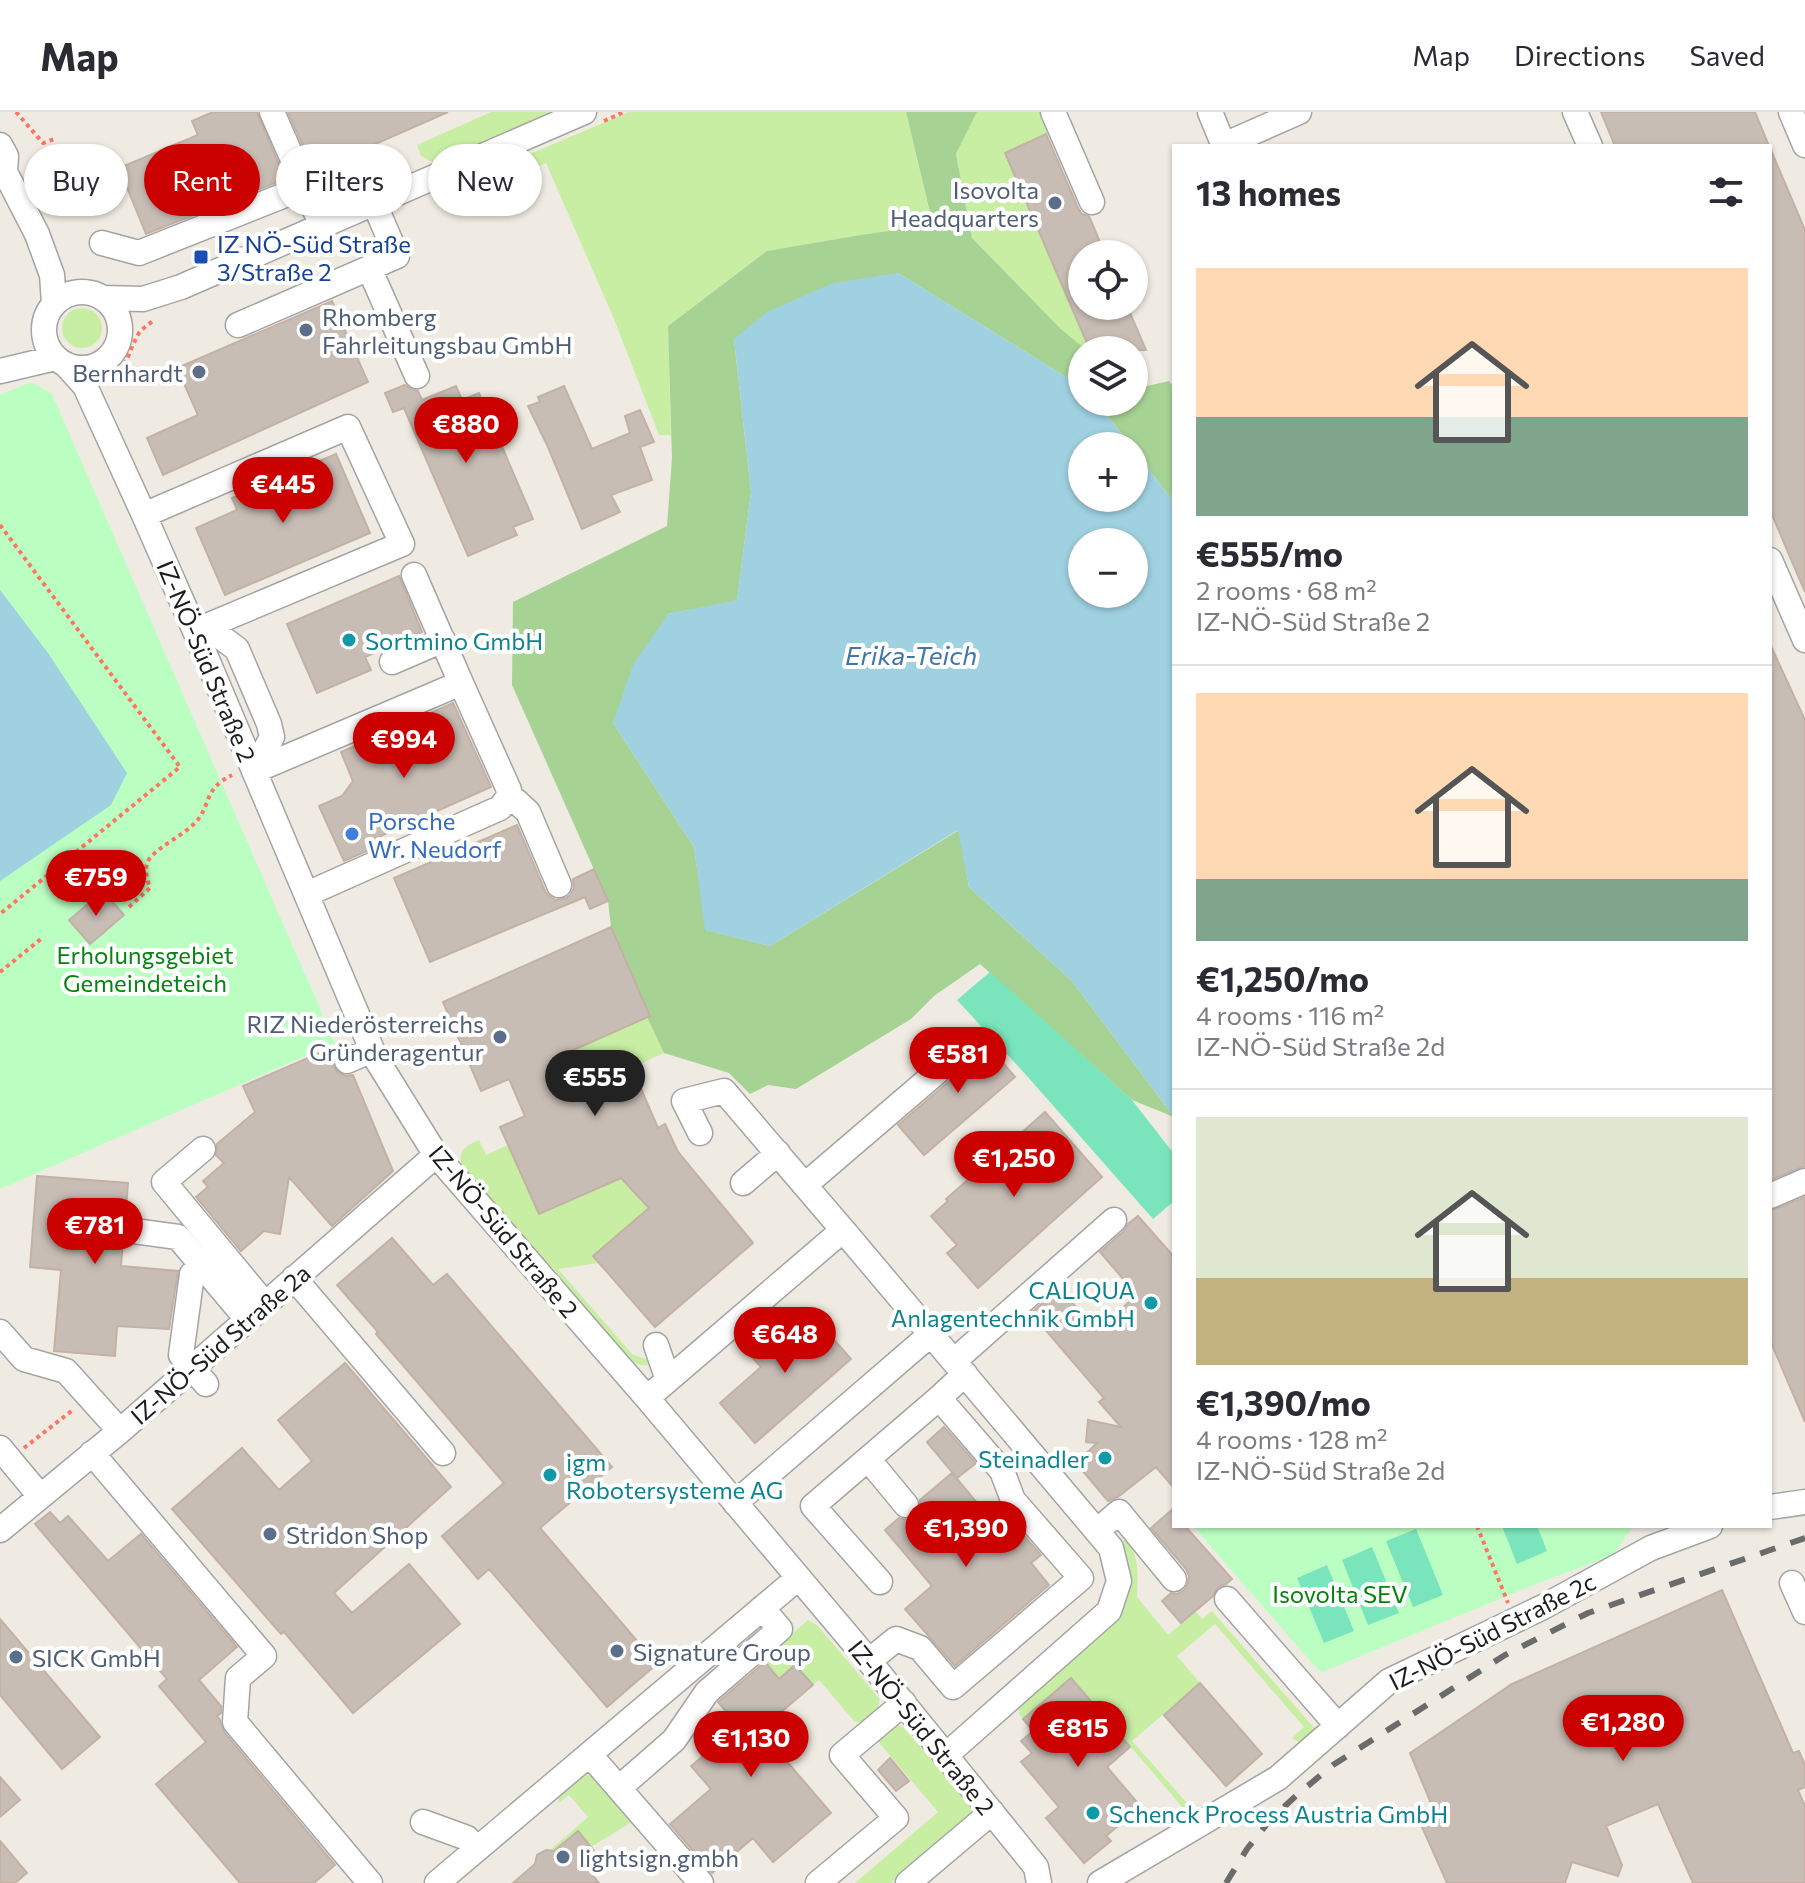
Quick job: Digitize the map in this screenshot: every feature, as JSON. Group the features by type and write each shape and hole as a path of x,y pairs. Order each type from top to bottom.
{"street":[{"path":"272,112 286,144"},
{"path":"1053,112 1092,202"},
{"path":"1210,112 1224,144"},
{"path":"1226,144 1299,112"},
{"path":"1575,112 1589,144"},
{"path":"1791,112 1805,145"},
{"path":"412,186 579,113"},
{"path":"0,145 6,156 2,171 37,234 70,277 96,295 112,307 118,318 120,335 116,347 98,365 79,368 60,361 47,346 43,329 46,315 54,303 66,295 79,292 96,295 143,299 181,287 345,216"},
{"path":"102,243 139,253 276,199"},
{"path":"318,216 322,226"},
{"path":"238,325 397,256 380,216"},
{"path":"37,234 52,275 54,303"},
{"path":"369,268 417,376"},
{"path":"120,335 181,287"},
{"path":"0,362 30,343 43,329"},
{"name":"IZ-NÖ-Süd Straße 2","path":"108,357 103,388 109,436"},
{"path":"0,371 60,361"},
{"name":"IZ-NÖ-Süd Straße 2","path":"60,361 85,386 201,629"},
{"path":"144,515 348,427 402,544 201,629"},
{"path":"1772,565 1805,640"},
{"path":"307,894 500,808 508,798 509,790 414,575"},
{"path":"201,629 237,649 269,724 272,737 253,768"},
{"path":"392,662 443,640"},
{"path":"253,768 461,683"},
{"name":"IZ-NÖ-Süd Straße 2","path":"253,768 372,1050 436,1155 647,1398 904,1703 1036,1867 1039,1883"},
{"path":"508,798 528,812 559,885"},
{"path":"347,1061 372,1050"},
{"path":"805,1185 937,1072"},
{"path":"700,1133 684,1101 724,1091 1111,1548 1119,1581 1109,1611 945,1756"},
{"path":"203,1149 164,1182 256,1312"},
{"path":"743,1183 778,1153"},
{"name":"IZ-NÖ-Süd Straße 2a","path":"0,1530 120,1431 199,1376 256,1312 436,1155"},
{"path":"1772,1195 1805,1181"},
{"path":"880,1582 813,1506 939,1398 960,1368 1114,1220"},
{"path":"647,1398 843,1230"},
{"path":"134,1231 178,1237 202,1265 256,1312"},
{"path":"199,1376 181,1355 192,1274 202,1265"},
{"path":"294,1278 443,1453"},
{"path":"0,1332 24,1359 66,1371 120,1431"},
{"path":"735,1503 931,1334"},
{"path":"656,1345 668,1380"},
{"path":"869,1661 896,1639 920,1648 953,1687 1081,1578 1013,1500 1002,1471 939,1398"},
{"path":"1002,1471 1028,1448"},
{"path":"92,1453 264,1656 238,1678 235,1722 370,1883"},
{"path":"5,1454 40,1496"},
{"path":"868,1459 906,1505"},
{"path":"1772,1507 1805,1502"},
{"path":"1097,1531 1119,1512 1174,1579"},
{"name":"IZ-NÖ-Süd Straße 2c","path":"1100,1883 1278,1778 1389,1681 1516,1620 1651,1548 1705,1528"},
{"path":"437,1883 463,1875 476,1850 798,1578"},
{"path":"1792,1583 1805,1612"},
{"path":"1227,1599 1338,1726"},
{"path":"619,1788 674,1740 707,1692 780,1629 762,1608"},
{"path":"818,1883 896,1818 842,1755 904,1703"},
{"path":"590,1755 701,1883"},
{"path":"908,1883 992,1812"},
{"path":"423,1822 467,1838 476,1850"}],"path":[{"path":"16,112 43,143 57,138"},
{"path":"0,525 180,767 0,914"},
{"path":"129,907 150,888 146,873 149,859 196,821 211,790 220,781 253,768"},
{"path":"0,972 41,939"},
{"path":"5,1454 88,1397"},
{"path":"1478,1528 1516,1620"}],"green space":[{"path":"491,112 553,112 485,144 428,144 428,160 421,156 417,145"},
{"path":"629,112 906,112 933,226 767,251 668,326 671,435 659,435 614,319 546,163 542,165 542,149"},
{"path":"906,112 977,112 956,154 972,238 1069,336 1068,378 898,273 734,339 751,492 737,601 668,614 613,723 694,847 706,930 770,946 959,830 969,887 1072,981 1172,1116 1132,1100 980,964 934,996 911,1019 796,1089 768,1085 750,1094 729,1073 664,1053 611,927 608,901 512,685 513,602 667,526 672,458 668,326 767,251 933,225"},
{"path":"977,112 1044,112 1052,132 1005,153 1068,299 1068,320 1077,320 1084,336 1068,336 972,238 956,154"},
{"path":"82,308 96,314 102,328 96,342 82,348 68,342 62,328 68,314"},
{"path":"1169,381 1172,385 1172,499 1148,468 1148,432 1120,432 1108,416 1148,416 1148,386"},
{"name":"Erholungsgebiet Gemeindeteich","path":"31,382 52,394 335,1043 0,1189 0,395"},
{"path":"990,972 1132,1100 1172,1151 1172,1203 1153,1219 957,1000"},
{"path":"647,1017 664,1053 578,1092 562,1055"},
{"path":"479,1140 486,1155 508,1145 539,1214 621,1178 649,1208 594,1255 599,1263 558,1269 633,1355 647,1359 646,1366 626,1359 572,1298 574,1295 553,1268 537,1256 462,1165 464,1149"},
{"name":"Isovolta SEV","path":"1195,1528 1632,1528 1613,1555 1322,1672"},
{"path":"1503,1528 1538,1528 1547,1551 1517,1564"},
{"path":"1416,1529 1443,1595 1413,1607 1386,1541"},
{"path":"1127,1537 1136,1559 1137,1597 1168,1635 1196,1612 1202,1619 1212,1611 1315,1729 1316,1737 1300,1743 1292,1738 1304,1727 1215,1624 1177,1656 1200,1683 1132,1741 1195,1812 1206,1803 1207,1812 1190,1816 1072,1678 1023,1719 1019,1714 1019,1705 1120,1614 1130,1584 1129,1564 1121,1543"},
{"path":"1372,1547 1399,1613 1368,1625 1342,1560"},
{"path":"1327,1565 1354,1631 1324,1643 1297,1578"},
{"path":"808,1620 817,1625 879,1698 878,1708 868,1720 854,1721 819,1680 813,1685 795,1665 779,1679 763,1659"},
{"path":"894,1724 903,1727 976,1811 891,1883 855,1883 938,1812 876,1739"},
{"path":"578,1775 594,1777 632,1822 591,1847 578,1831 552,1854 549,1851 588,1817 569,1795 559,1803 557,1793"}],"water":[{"name":"Erika-Teich","path":"898,273 1068,378 1068,416 1108,416 1120,432 1068,432 1068,512 1148,512 1148,468 1172,499 1172,1114 1072,981 969,887 958,830 770,946 705,930 694,847 613,723 633,665 668,614 737,600 751,492 734,339 767,312 833,283"},
{"path":"0,590 48,653 127,773 111,805 0,881"}],"building":[{"path":"213,112 257,112 276,157 276,183 260,189 260,144 176,144 198,135 192,121"},
{"path":"288,112 448,112 375,144 302,144"},
{"path":"1601,112 1755,112 1768,144 1614,144"},
{"name":"Isovolta Headquarters","path":"1046,134 1078,208 1082,214 1089,216 1099,240 1068,240 1068,299 1005,153"},
{"path":"1772,153 1805,230 1805,592 1772,515"},
{"path":"144,158 144,216 191,216 146,234 128,190 128,164"},
{"path":"332,301 368,382 163,475 147,438 198,415 177,368"},
{"name":"Isovolta Headquarters","path":"1077,320 1133,320 1140,336 1084,336"},
{"path":"405,385 418,391 422,400 456,386 462,400 479,393 533,519 513,527 517,535 468,556 404,408 393,412 385,393"},
{"path":"564,386 592,449 630,433 625,416 640,410 654,442 640,447 652,480 611,495 620,512 582,529 528,406 540,402 538,397"},
{"path":"336,454 370,533 225,595 196,528 237,510 232,498"},
{"name":"Sortmino GmbH","path":"399,576 422,632 365,657 371,670 317,693 287,624"},
{"path":"1772,648 1805,720 1805,1166 1772,1179"},
{"path":"453,703 491,787 374,839 378,846 344,861 319,806 342,796 353,781 341,752"},
{"path":"517,825 549,896 556,900 566,898 574,888 573,879 594,869 608,901 590,909 585,897 430,962 394,878"},
{"path":"103,891 124,915 90,944 69,920"},
{"path":"611,927 650,1016 562,1055 578,1092 632,1068 658,1128 665,1124 678,1152 753,1243 655,1327 593,1256 649,1208 621,1178 539,1214 500,1127 525,1116 509,1079 481,1091 443,1002"},
{"path":"977,1033 1015,1077 924,1155 898,1125 959,1073 947,1059"},
{"path":"340,1044 332,1059 333,1066 339,1073 353,1075 393,1171 332,1226 289,1177 280,1234 264,1231 241,1251 196,1197 208,1187 203,1181 224,1163 216,1155 217,1144 255,1112 243,1086"},
{"path":"1045,1112 1102,1177 978,1288 947,1253 957,1245 931,1216 948,1201 946,1199"},
{"path":"37,1176 128,1183 125,1220 119,1230 123,1241 121,1266 178,1271 169,1329 117,1326 115,1356 54,1351 61,1270 30,1267"},
{"path":"1805,1197 1805,1422 1772,1345 1772,1210"},
{"path":"1138,1216 1172,1255 1172,1486 1156,1467 1118,1497 1108,1501 1076,1463 1097,1443 1086,1442 1088,1420 1121,1427 1099,1402 1104,1398 1031,1313 1060,1288 1096,1331 1137,1295 1100,1252"},
{"name":"igm Robotersysteme AG","path":"392,1238 433,1285 447,1274 612,1467 540,1528 657,1664 607,1707 489,1569 478,1579 442,1536 504,1483 337,1285"},
{"path":"806,1308 851,1359 755,1443 720,1403 761,1367 751,1356"},
{"path":"345,1363 451,1487 334,1593 352,1613 409,1564 460,1624 353,1713 172,1509 242,1448 279,1490 312,1461 278,1420"},
{"path":"944,1427 976,1463 957,1478 927,1442"},
{"path":"952,1473 999,1529 1010,1520 1041,1555 1031,1563 1049,1585 955,1666 905,1609 932,1586 885,1530 899,1518 908,1520 916,1516 920,1500"},
{"path":"1172,1510 1172,1528 1187,1528 1232,1579 1218,1587 1213,1596 1181,1623 1162,1601 1171,1593 1184,1590 1189,1576 1151,1528"},
{"path":"50,1512 60,1523 68,1516 108,1561 141,1534 237,1647 199,1680 221,1706 221,1713 217,1716 224,1732 335,1865 314,1883 240,1883 156,1784 206,1742 159,1686 167,1679 35,1524"},
{"path":"1722,1590 1793,1753 1799,1751 1805,1765 1805,1787 1798,1790 1805,1806 1805,1883 1693,1883 1658,1804 1606,1826 1622,1865 1618,1876 1572,1862 1565,1883 1447,1883 1422,1827 1438,1820 1410,1753 1512,1684"},
{"name":"SICK GmbH","path":"0,1619 100,1737 62,1769 0,1695"},
{"path":"765,1662 779,1679 795,1665 813,1685 760,1730 831,1813 773,1862 753,1838 712,1873 670,1824 711,1789 691,1766 739,1726 718,1702"},
{"path":"1071,1678 1130,1747 1107,1767 1141,1807 1106,1836 1111,1841 1084,1863 1046,1818 1059,1807 1021,1762 1032,1753 1021,1741 1033,1731 1023,1719"},
{"path":"1200,1683 1262,1754 1226,1786 1164,1715"},
{"path":"890,1758 909,1781 896,1791 878,1770"},
{"path":"0,1777 20,1800 0,1817"},
{"name":"lightsign.gmbh","path":"578,1831 595,1852 583,1863 599,1883 513,1883 535,1864 537,1855 546,1850 554,1851"},
{"path":"0,1841 27,1873 15,1883 0,1883"}],"railway":[{"path":"1226,1883 1271,1819 1333,1765 1505,1655 1588,1613 1805,1538"}],"place":[{"name":"Isovolta Headquarters","path":"1055,203"},
{"name":"IZ NÖ-Süd Straße 3/Straße 2","path":"201,257"},
{"name":"Rhomberg Fahrleitungsbau GmbH","path":"306,330"},
{"name":"Bernhardt","path":"199,372"},
{"name":"Sortmino GmbH","path":"349,640"},
{"name":"Porsche Wr. Neudorf","path":"352,834"},
{"name":"RIZ Niederösterreichs Gründeragentur","path":"500,1037"},
{"name":"CALIQUA Anlagentechnik GmbH","path":"1151,1303"},
{"name":"Steinadler","path":"1105,1458"},
{"name":"igm Robotersysteme AG","path":"550,1475"},
{"name":"Stridon Shop","path":"270,1534"},
{"name":"Signature Group","path":"617,1651"},
{"name":"SICK GmbH","path":"16,1657"},
{"name":"Schenck Process Austria GmbH","path":"1093,1813"},
{"name":"lightsign.gmbh","path":"563,1857"}]}
